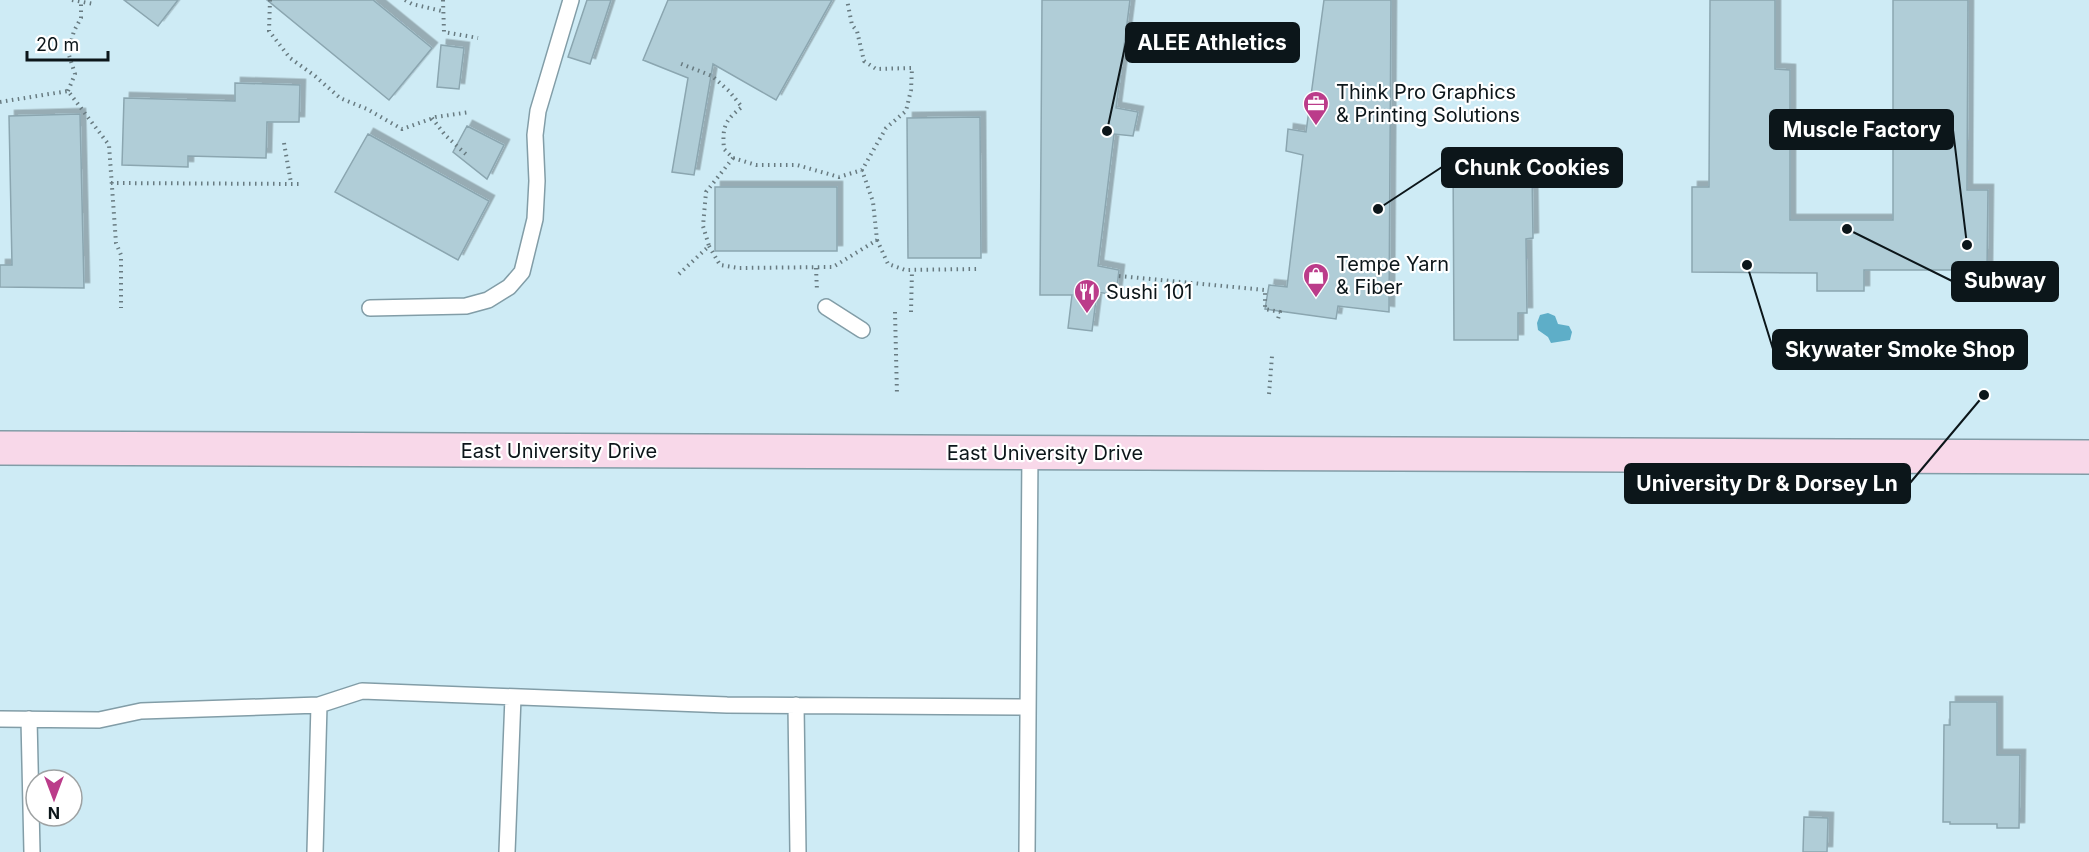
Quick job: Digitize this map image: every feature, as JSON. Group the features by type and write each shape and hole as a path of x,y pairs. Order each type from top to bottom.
{"main road":[{"name":"East University Drive","path":"0,448 2089,458"}],"lane":[{"path":"370,308 466,306 488,300 509,287 522,272 535,219 537,181 535,135 538,111 571,0"},
{"path":"826,307 862,330"},
{"path":"1027,852 1030,452"},
{"path":"0,718 99,720 141,711 318,705 362,691 728,705 1028,707"},
{"path":"507,852 513,697"},
{"path":"315,852 318,705"},
{"path":"796,705 798,852"},
{"path":"29,719 32,852"}],"path":[{"path":"72,0 94,4"},
{"path":"270,0 268,31 290,58 340,98 367,109 402,129 432,118 470,112"},
{"path":"405,0 412,4 442,11"},
{"path":"443,0 444,32 478,38"},
{"path":"679,63 712,76 742,107 729,118 723,133 724,149 733,158 756,165 797,165 839,177 862,170 886,128 906,111 911,90 912,68 876,69 864,61 858,31 852,25 847,0"},
{"path":"68,91 75,74 68,52 81,18 81,1"},
{"path":"0,102 68,91"},
{"path":"68,91 109,145 116,243 121,255 121,308"},
{"path":"432,118 445,135 469,157"},
{"path":"284,143 291,183"},
{"path":"733,158 706,192 703,226 709,246 720,265 739,268 833,267 877,240"},
{"path":"862,170 873,202 877,240 888,264 912,270 977,269"},
{"path":"111,183 300,184"},
{"path":"679,274 709,246"},
{"path":"911,312 912,270"},
{"path":"1119,276 1264,290 1264,309 1280,312 1278,319"},
{"path":"895,312 897,394"},
{"path":"1269,394 1272,356"}],"water":[{"path":"1548,313 1555,316 1558,324 1569,326 1572,332 1570,340 1551,343 1548,337 1538,330 1537,323 1540,315"}],"building":[{"path":"124,0 178,0 158,26"},
{"path":"267,0 373,0 432,48 389,100"},
{"path":"587,0 611,0 590,64 568,57"},
{"path":"668,0 832,0 776,100 713,64 694,175 672,172 688,78 643,60"},
{"path":"1042,0 1130,0 1116,108 1138,112 1133,136 1114,134 1098,266 1119,270 1116,295 1097,292 1092,331 1068,328 1072,295 1040,295"},
{"path":"1324,0 1391,0 1389,312 1338,306 1336,319 1265,309 1269,285 1287,287 1303,155 1286,151 1288,129 1306,132"},
{"path":"1710,0 1775,0 1775,69 1790,70 1790,220 1893,220 1893,0 1968,0 1967,190 1988,190 1987,270 1864,270 1864,291 1817,291 1817,273 1692,272 1692,187 1709,187"},
{"path":"441,45 464,48 459,89 437,87"},
{"path":"235,83 300,85 299,122 267,122 266,158 188,156 188,167 122,165 124,98 235,101"},
{"path":"80,114 84,288 0,287 0,265 12,265 9,116"},
{"path":"980,117 981,258 908,258 907,118"},
{"path":"467,126 504,145 487,179 453,152"},
{"path":"368,134 489,201 458,260 335,192"},
{"path":"1514,156 1514,172 1532,171 1533,238 1526,239 1527,313 1518,313 1518,340 1454,340 1453,157"},
{"path":"715,187 837,187 837,251 715,251"},
{"path":"1950,702 1997,702 1997,755 2020,755 2019,828 1997,828 1997,824 1943,822 1944,725 1950,725"},
{"path":"1804,817 1828,818 1827,852 1803,852"}],"place":[{"name":"Think Pro Graphics & Printing Solutions","path":"1316,127"},
{"name":"ALEE Athletics","path":"1107,131"},
{"name":"Chunk Cookies","path":"1378,209"},
{"name":"Subway","path":"1847,229"},
{"name":"Muscle Factory","path":"1967,245"},
{"name":"Skywater Smoke Shop","path":"1747,265"},
{"name":"Tempe Yarn & Fiber","path":"1316,299"},
{"name":"Sushi 101","path":"1087,315"},
{"name":"University Dr & Dorsey Ln","path":"1984,395"}]}
